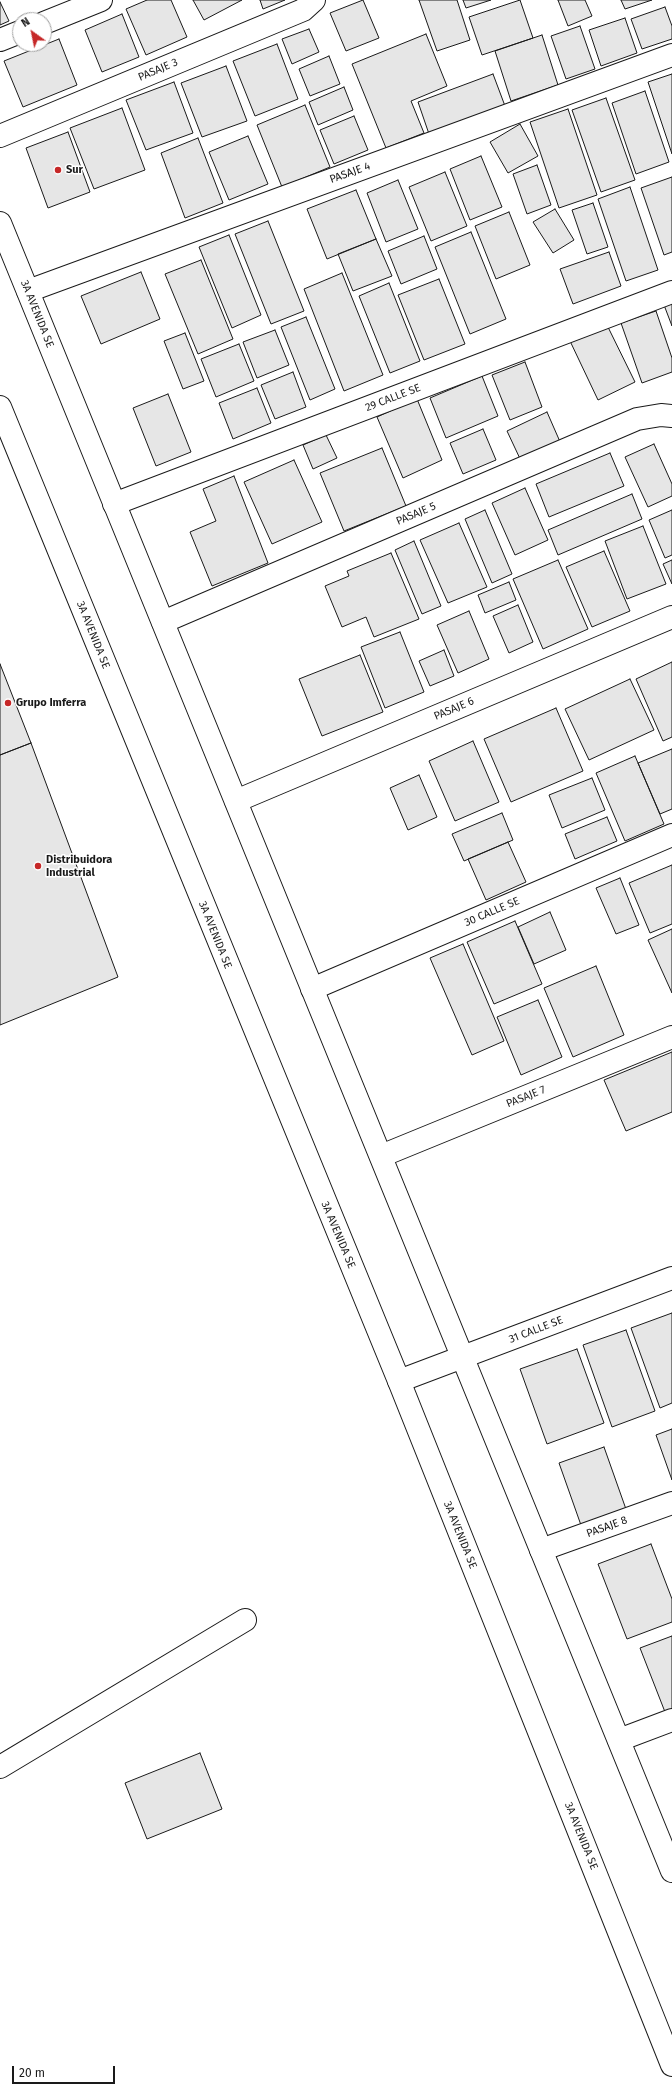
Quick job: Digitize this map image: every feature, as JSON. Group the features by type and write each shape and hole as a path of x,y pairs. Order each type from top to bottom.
{"main road":[{"path":"52,20 101,0"},
{"name":"PASAJE 3","path":"0,136 303,10 314,0"},
{"path":"0,40 12,35"},
{"name":"PASAJE 4","path":"28,291 672,55"},
{"name":"3A AVENIDA SE","path":"0,223 672,1871"},
{"name":"29 CALLE SE","path":"114,504 672,292"},
{"name":"3A AVENIDA SE","path":"0,407 399,1382 672,2065"},
{"name":"PASAJE 5","path":"163,622 637,419 672,416"},
{"name":"PASAJE 6","path":"236,802 672,617"},
{"name":"30 CALLE SE","path":"312,989 672,835"},
{"name":"PASAJE 7","path":"380,1156 672,1037"},
{"name":"31 CALLE SE","path":"399,1382 672,1278"},
{"name":"PASAJE 8","path":"541,1550 672,1503"},
{"path":"0,1767 245,1620"},
{"path":"619,1740 672,1720"}],"building":[{"path":"147,0 171,0 187,37 146,55 126,9"},
{"path":"193,0 242,0 204,20"},
{"path":"260,0 285,0 263,9"},
{"path":"363,0 379,38 346,51 330,13"},
{"path":"419,0 457,0 470,40 437,51"},
{"path":"463,0 491,0 466,8"},
{"path":"520,0 533,38 482,55 469,17"},
{"path":"558,0 585,0 592,16 568,26"},
{"path":"621,0 652,0 625,9"},
{"path":"0,2 9,21 0,25"},
{"path":"665,7 672,26 672,39 642,49 631,19"},
{"path":"122,14 139,57 102,72 85,30"},
{"path":"625,18 637,53 601,66 589,30"},
{"path":"580,26 595,69 566,79 551,36"},
{"path":"309,29 319,52 292,64 282,39"},
{"path":"426,34 447,86 411,101 424,133 386,148 352,64"},
{"path":"542,35 558,85 511,101 495,51"},
{"path":"59,39 77,85 23,107 4,61 26,52 52,52 52,42"},
{"path":"277,44 298,99 255,116 233,61"},
{"path":"329,56 340,84 310,96 299,69"},
{"path":"226,66 247,121 202,137 181,83"},
{"path":"493,74 505,106 429,134 418,102"},
{"path":"672,74 672,154 648,82"},
{"path":"174,82 193,133 146,150 126,100"},
{"path":"344,87 353,110 318,125 309,102"},
{"path":"645,91 669,162 636,174 612,103"},
{"path":"606,98 635,180 601,192 572,110"},
{"path":"305,105 330,167 282,187 257,125"},
{"path":"122,108 145,170 94,189 70,128"},
{"path":"568,109 597,195 559,208 530,122"},
{"path":"354,116 368,150 334,164 320,130"},
{"path":"520,124 538,156 508,173 490,142"},
{"name":"Sur","path":"68,132 90,192 48,208 26,148"},
{"path":"248,136 268,184 229,200 209,152"},
{"path":"198,138 223,203 185,218 161,153"},
{"path":"481,156 502,207 470,220 450,169"},
{"path":"537,165 551,205 527,214 513,174"},
{"path":"445,172 467,226 431,241 409,187"},
{"path":"672,177 672,252 664,255 641,188"},
{"path":"398,180 418,229 386,242 367,193"},
{"path":"630,187 658,270 626,281 598,199"},
{"path":"356,190 376,239 327,259 307,209"},
{"path":"593,203 608,247 587,254 572,210"},
{"path":"555,209 574,240 553,253 533,222"},
{"path":"509,212 530,265 496,279 475,226"},
{"path":"268,221 304,311 271,324 235,234"},
{"path":"471,232 506,319 470,334 435,247"},
{"path":"229,235 261,315 232,328 199,247"},
{"path":"424,236 437,269 401,284 388,251"},
{"path":"376,239 392,276 353,291 338,254"},
{"path":"609,252 621,286 573,304 560,269"},
{"path":"201,260 233,339 198,354 165,274"},
{"path":"141,272 160,319 101,344 81,296"},
{"path":"342,273 383,375 344,391 304,289"},
{"path":"439,279 465,344 424,360 398,295"},
{"path":"389,283 420,361 390,373 359,296"},
{"path":"672,302 672,326 664,305"},
{"path":"656,311 672,358 672,372 642,383 621,323"},
{"path":"306,317 335,389 310,400 281,327"},
{"path":"606,323 635,382 598,400 570,341"},
{"path":"275,330 289,365 257,378 243,342"},
{"path":"185,333 204,381 183,389 164,341"},
{"path":"239,344 254,381 216,397 201,359"},
{"path":"525,362 542,407 510,420 492,375"},
{"path":"293,372 306,407 275,419 261,385"},
{"path":"482,376 498,416 446,438 430,398"},
{"path":"257,388 271,423 233,439 219,403"},
{"path":"168,394 191,452 156,466 133,408"},
{"path":"417,399 442,460 403,478 377,417"},
{"path":"547,412 561,444 522,463 507,431"},
{"path":"483,429 496,460 463,474 450,443"},
{"path":"326,435 337,458 313,469 303,445"},
{"path":"654,444 672,484 672,496 648,507 625,457"},
{"path":"382,448 406,506 344,531 320,473"},
{"path":"610,453 624,486 549,517 536,484"},
{"path":"294,460 322,522 272,544 244,482"},
{"path":"234,476 268,563 212,586 190,532 216,521 203,489"},
{"path":"525,488 548,540 515,555 492,503"},
{"path":"632,494 642,519 558,555 548,530"},
{"path":"485,510 512,574 492,583 465,519"},
{"path":"672,510 672,555 665,558 649,520"},
{"path":"459,523 487,587 448,603 420,540"},
{"path":"643,526 666,584 627,599 605,541"},
{"path":"414,541 441,606 422,614 395,550"},
{"path":"604,551 630,611 592,627 566,567"},
{"path":"391,553 419,619 374,637 366,617 342,627 325,586 349,576 347,571"},
{"path":"558,560 588,629 543,649 513,579"},
{"path":"672,560 672,584 663,564"},
{"path":"509,582 516,600 485,613 478,595"},
{"path":"518,605 533,642 509,653 493,616"},
{"path":"469,611 489,659 458,673 437,625"},
{"path":"400,632 424,692 385,708 361,647"},
{"path":"444,650 454,676 430,686 419,661"},
{"path":"360,655 383,712 322,736 299,679"},
{"path":"672,662 672,737 663,741 636,679"},
{"name":"Grupo Imferra","path":"0,664 31,743 0,755"},
{"path":"630,679 654,730 589,760 565,709"},
{"path":"556,708 583,771 511,802 484,739"},
{"path":"473,741 499,802 455,821 429,761"},
{"name":"Distribuidora Industrial","path":"31,743 118,977 0,1025 0,755"},
{"path":"672,749 672,809 660,814 638,763"},
{"path":"635,756 664,824 625,841 596,773"},
{"path":"419,775 437,817 408,830 390,788"},
{"path":"592,778 605,810 562,828 549,795"},
{"path":"502,813 513,840 464,861 452,834"},
{"path":"607,817 617,841 575,859 565,834"},
{"path":"508,842 526,882 486,900 468,859"},
{"path":"672,865 672,924 650,933 629,883"},
{"path":"620,878 639,925 616,934 596,888"},
{"path":"550,912 566,950 534,964 518,927"},
{"path":"515,921 542,984 494,1004 467,942"},
{"path":"672,929 672,993 648,940"},
{"path":"463,944 504,1041 472,1055 430,958"},
{"path":"596,966 624,1035 573,1057 544,988"},
{"path":"538,1000 562,1057 521,1075 497,1017"},
{"path":"672,1052 672,1112 626,1131 604,1080"},
{"path":"672,1313 672,1403 660,1408 631,1328"},
{"path":"626,1330 655,1411 612,1427 583,1345"},
{"path":"577,1349 604,1423 547,1444 520,1369"},
{"path":"672,1429 672,1480 656,1435"},
{"path":"604,1447 627,1512 582,1528 559,1463"},
{"path":"651,1544 672,1599 672,1622 627,1639 598,1564"},
{"path":"672,1636 672,1709 665,1712 640,1648"},
{"path":"200,1753 222,1809 147,1839 125,1783"}],"place":[{"name":"Sur","path":"58,170"},
{"name":"Grupo Imferra","path":"8,703"},
{"name":"Distribuidora Industrial","path":"38,866"}]}
